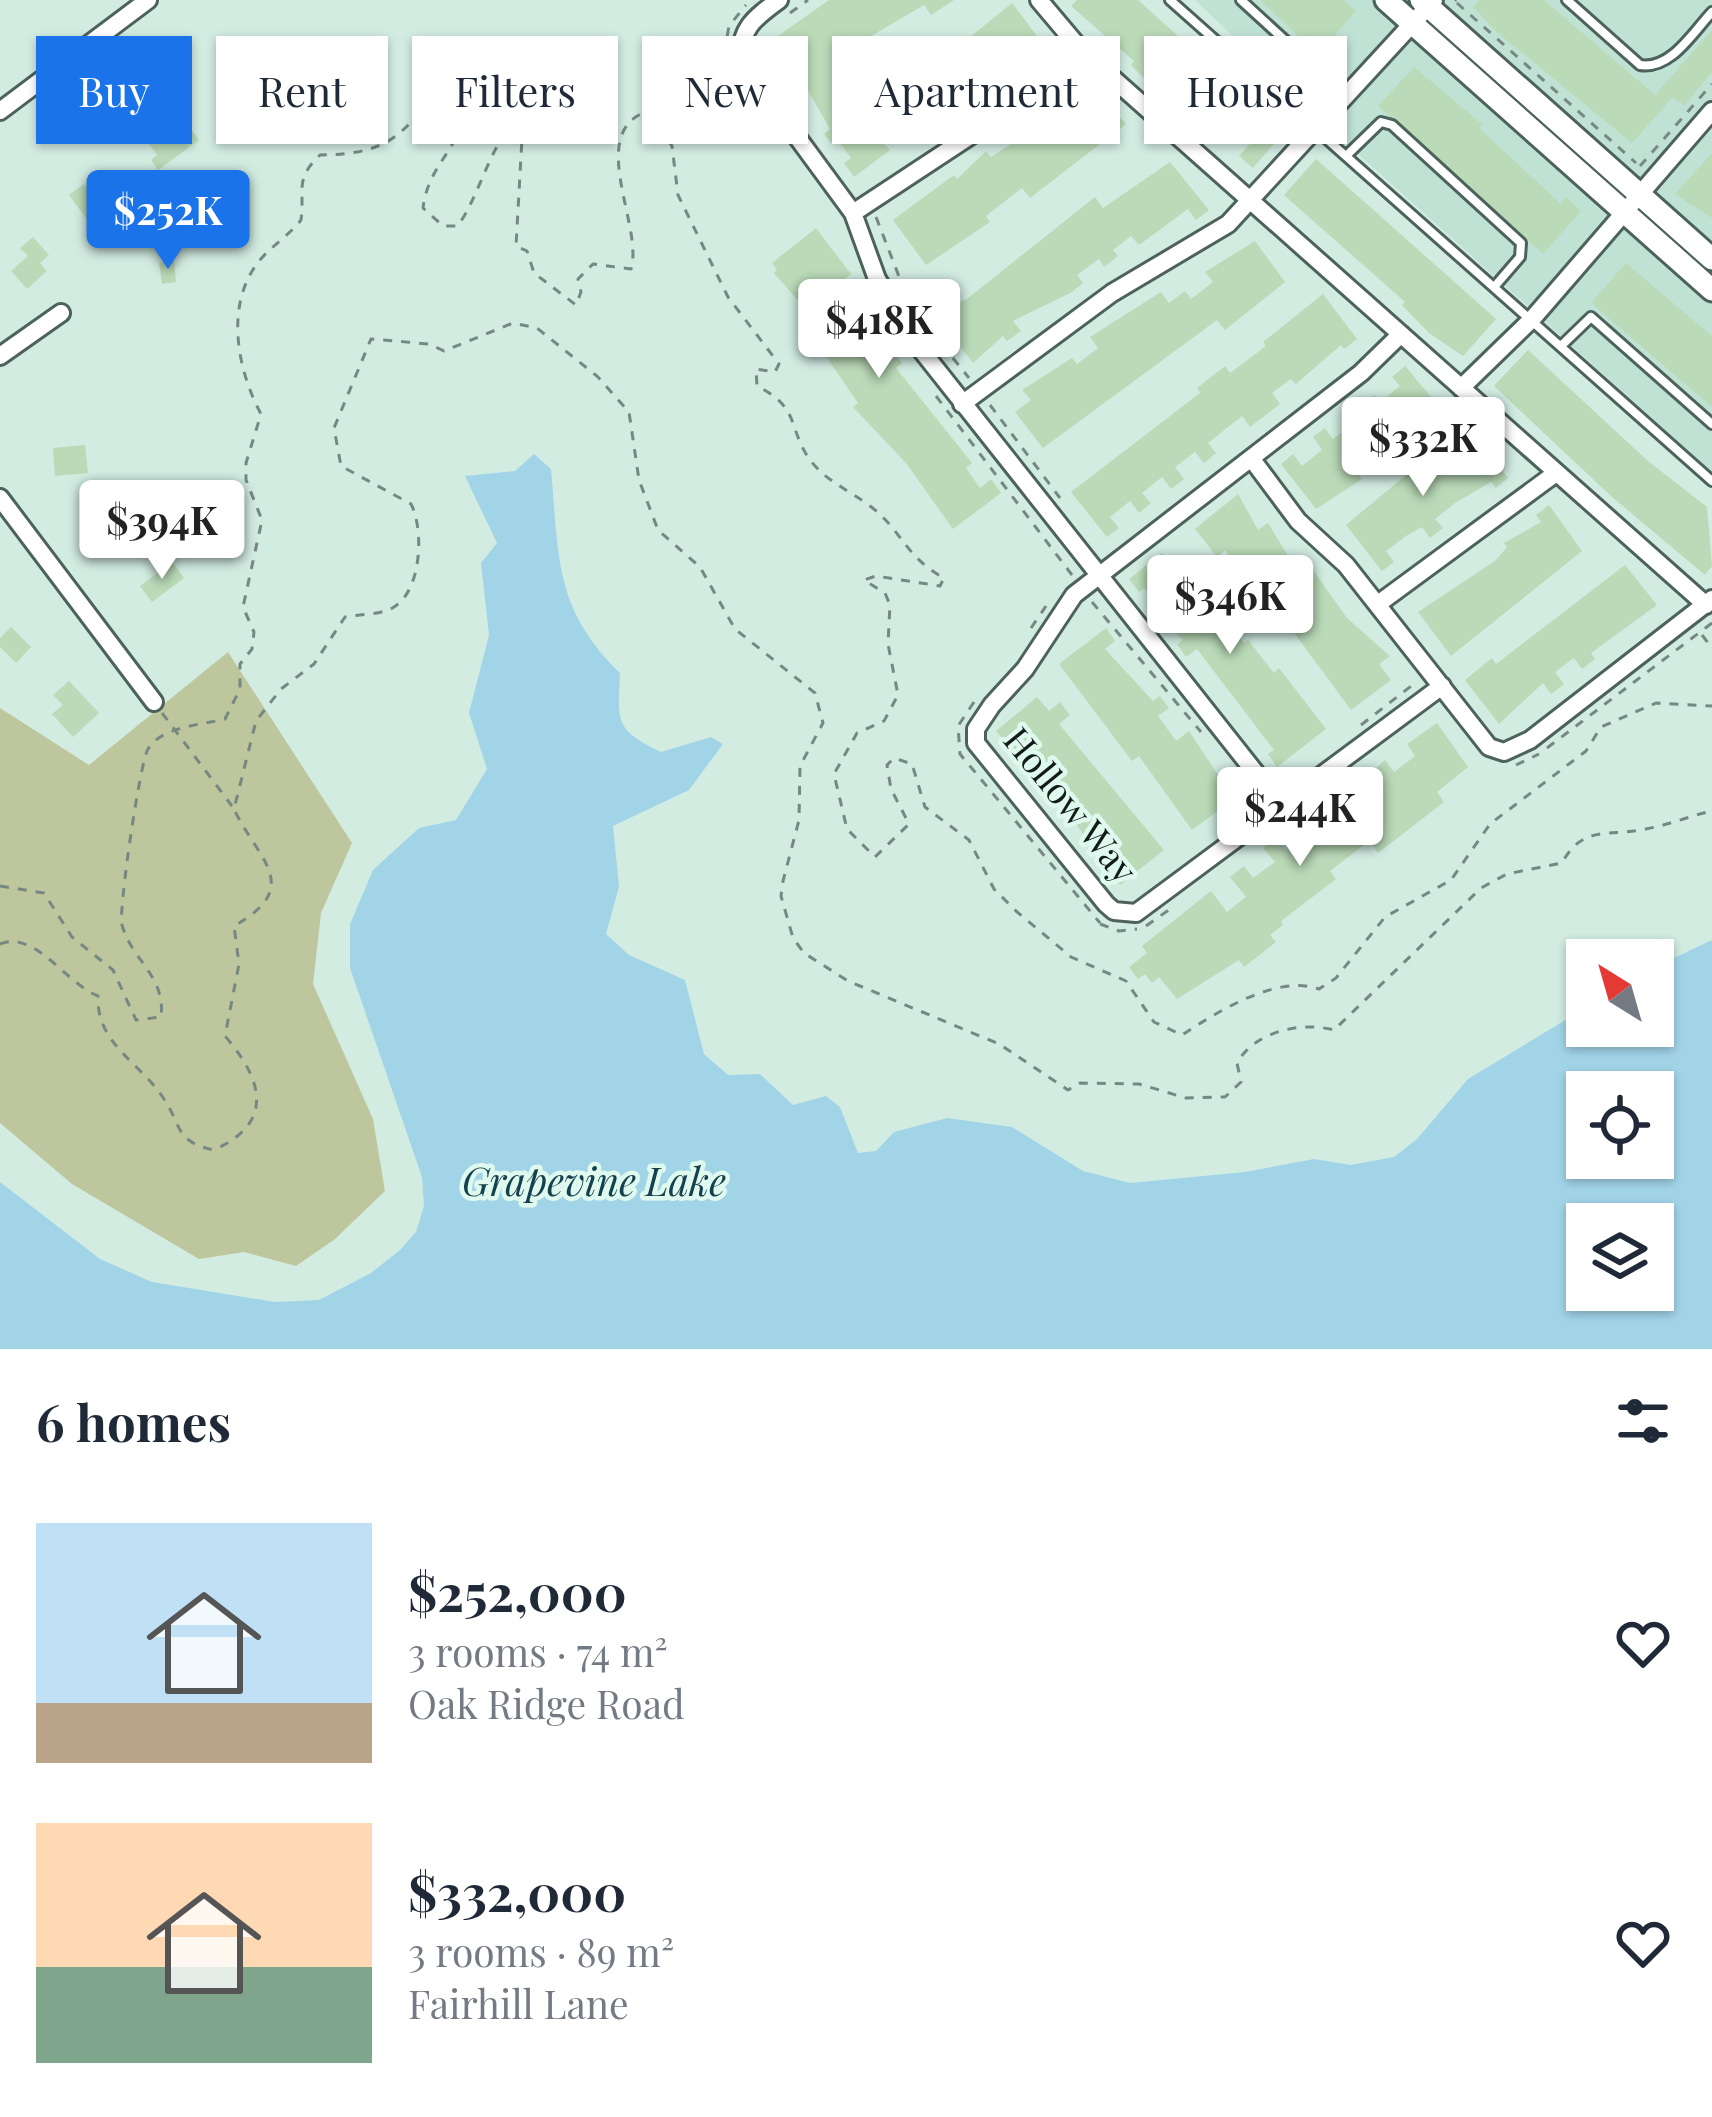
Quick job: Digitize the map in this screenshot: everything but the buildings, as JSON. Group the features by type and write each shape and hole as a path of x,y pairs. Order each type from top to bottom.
{"street":[{"path":"0,111 148,0"},
{"path":"1386,0 1712,290"},
{"path":"1042,1 1070,36"},
{"path":"1347,93 1428,2 1712,259"},
{"path":"784,6 746,26 740,43 742,62 860,208 894,312 1281,805"},
{"path":"1120,85 1710,604 1530,740 1504,752 1489,747 1436,691 1378,604 1298,521 1251,458"},
{"path":"1461,388 1533,319 1712,112"},
{"path":"860,208 958,144"},
{"path":"962,404 1112,293 1200,245 1300,144"},
{"path":"0,356 61,313"},
{"path":"1092,570 1251,458 1361,373 1400,334"},
{"path":"1378,604 1556,472"},
{"path":"0,498 35,538 154,702"},
{"name":"Hollow Way","path":"1092,570 976,729 982,754 1120,912"},
{"path":"1120,912 1148,908 1436,691"}],"lane":[{"path":"1170,0 1211,36"},
{"path":"1241,0 1280,36"},
{"path":"1567,0 1640,65 1653,67 1668,58 1712,12"},
{"path":"1347,155 1381,122 1392,125 1521,243 1520,257 1495,286"},
{"path":"1334,144 1712,481"},
{"path":"1562,345 1591,317 1712,424"}],"path":[{"path":"784,6 808,0"},
{"path":"1456,1 1638,164 1712,84"},
{"path":"0,886 44,892 72,937 113,970 136,1020 161,1017 159,982 120,922 134,807 148,749 174,731 225,719 240,689 240,664 252,649 254,632 243,607 262,520 246,480 246,463 261,414 242,368 236,303 255,266 301,220 300,179 308,166 320,155 349,156 382,147 405,133 443,80 461,80 462,125 458,144 425,190 423,208 443,226 457,226 503,133 523,120 516,246 527,251 534,273 576,304 581,292 578,279 592,264 631,269 632,238 617,159 629,124 648,111 655,118 671,146 678,195 728,297 779,364 776,372 756,369 757,386 790,409 807,455 819,470 870,506 906,551 946,584 876,576 864,580 885,593 890,604 888,644 898,695 884,721 856,733 833,774 852,839 874,857 902,836 909,824 891,789 887,765 894,758 912,764 925,807 969,839 994,889 1071,957 1126,981 1154,1022 1182,1034 1265,991 1303,983 1319,989 1336,978 1385,917 1451,880 1490,824 1586,751 1601,728 1655,703 1712,706"},
{"path":"860,208 911,306 1061,500"},
{"path":"234,809 246,747 270,700 314,664 345,617 395,607 414,576 418,538 412,503 341,466 334,428 371,339 429,344 444,351 513,323 537,328 598,376 629,412 639,480 658,530 700,567 735,629 815,693 823,723 800,766 799,820 782,896 793,938 804,953 848,980 1015,1051 1067,1090 1080,1084 1139,1084 1186,1099 1226,1096 1241,1082 1237,1063 1246,1046 1290,1027 1334,1030 1481,887 1507,874 1562,862 1572,844 1592,832 1645,830 1712,811"},
{"path":"1071,578 1092,570"},
{"path":"1029,632 1052,598"},
{"path":"1092,602 1202,733"},
{"path":"1700,632 1712,648"},
{"path":"1350,733 1418,681 1436,691"},
{"path":"985,689 962,716 960,754 1099,924 1120,912"},
{"path":"0,944 14,940 35,945 50,964 98,996 101,1026 165,1100 175,1128 198,1147 214,1150 232,1142 259,1104 247,1061 226,1036 239,949 234,926 253,914 273,886 272,869 154,702"}],"shaded area":[{"path":"1195,0 1712,0 1712,472 1347,144 1347,36 1233,36"},
{"path":"228,652 352,843 321,913 313,984 373,1119 385,1191 335,1239 296,1266 244,1252 199,1259 72,1184 0,1123 0,708 89,765"}],"water":[{"name":"Grapevine Lake","path":"534,454 551,469 563,578 582,626 620,673 620,713 627,730 661,752 711,737 723,744 689,790 613,826 619,887 606,934 629,955 685,980 704,1054 728,1075 760,1074 793,1105 826,1096 840,1107 858,1153 876,1151 894,1132 947,1118 1012,1127 1083,1171 1130,1183 1245,1172 1314,1159 1351,1165 1394,1157 1417,1139 1468,1079 1566,1020 1566,1047 1674,1047 1674,958 1712,940 1712,1349 0,1349 0,1182 100,1259 152,1282 275,1302 319,1300 371,1273 416,1232 424,1206 422,1177 350,968 350,924 373,870 419,828 456,820 487,769 469,713 489,635 481,563 497,543 465,476 515,471"}]}
